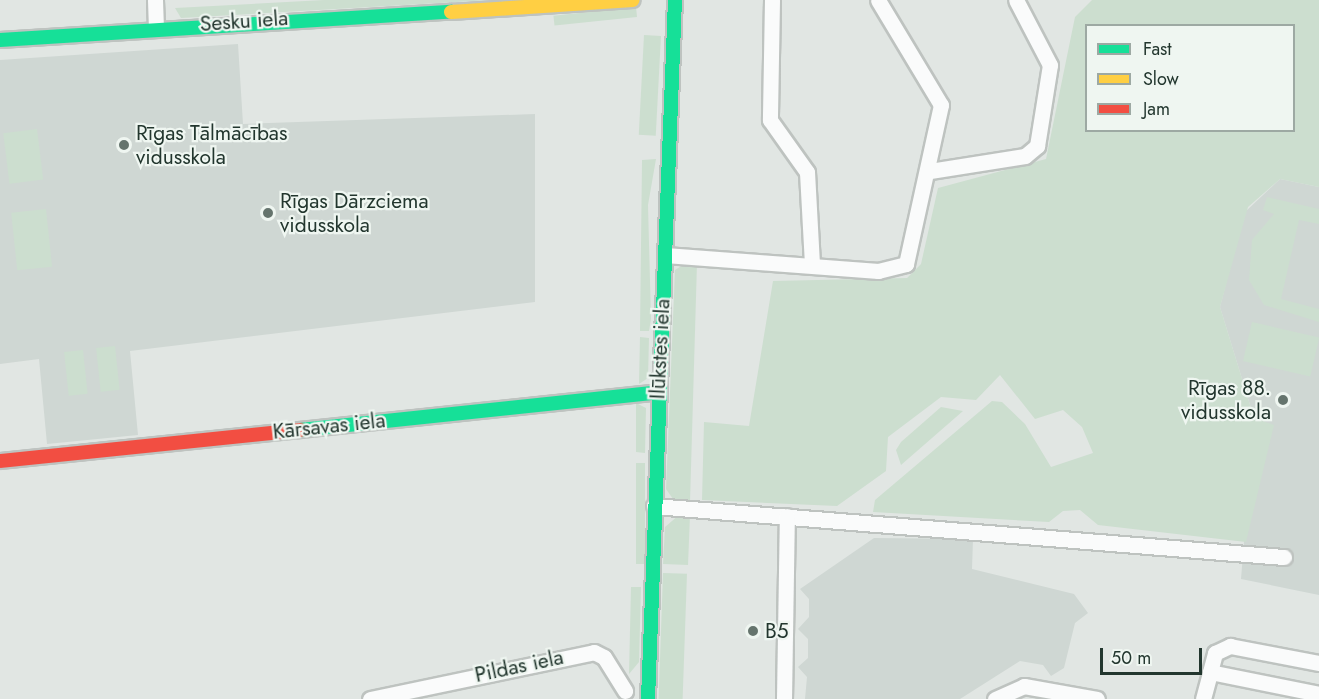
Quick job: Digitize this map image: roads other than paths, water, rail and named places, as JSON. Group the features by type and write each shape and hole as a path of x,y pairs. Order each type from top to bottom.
{"street":[{"path":"155,0 156,26"},
{"name":"Sesku iela","path":"0,40 156,26 633,0"},
{"name":"Ilūkstes iela","path":"649,695 658,392 675,0"},
{"path":"772,0 770,120 807,172 812,264"},
{"path":"665,255 812,264 878,271 906,264 930,171 941,105 878,0"},
{"path":"930,171 1025,156 1037,146 1050,65 1016,0"},
{"name":"Kārsavas iela","path":"0,461 658,392"},
{"path":"654,506 1284,556"},
{"path":"784,699 787,516"},
{"path":"1203,699 1215,653 1230,646 1319,663"},
{"name":"Pildas iela","path":"370,699 594,652 604,657 621,695 649,695"},
{"path":"1210,672 1319,694"},
{"path":"995,699 1024,686 1097,699"}],"place":[{"name":"Rīgas Tālmācības vidusskola","path":"124,145"},
{"name":"Rīgas Dārzciema vidusskola","path":"268,213"},
{"name":"Rīgas 88. vidusskola","path":"1283,400"},
{"name":"B5","path":"753,631"}]}
